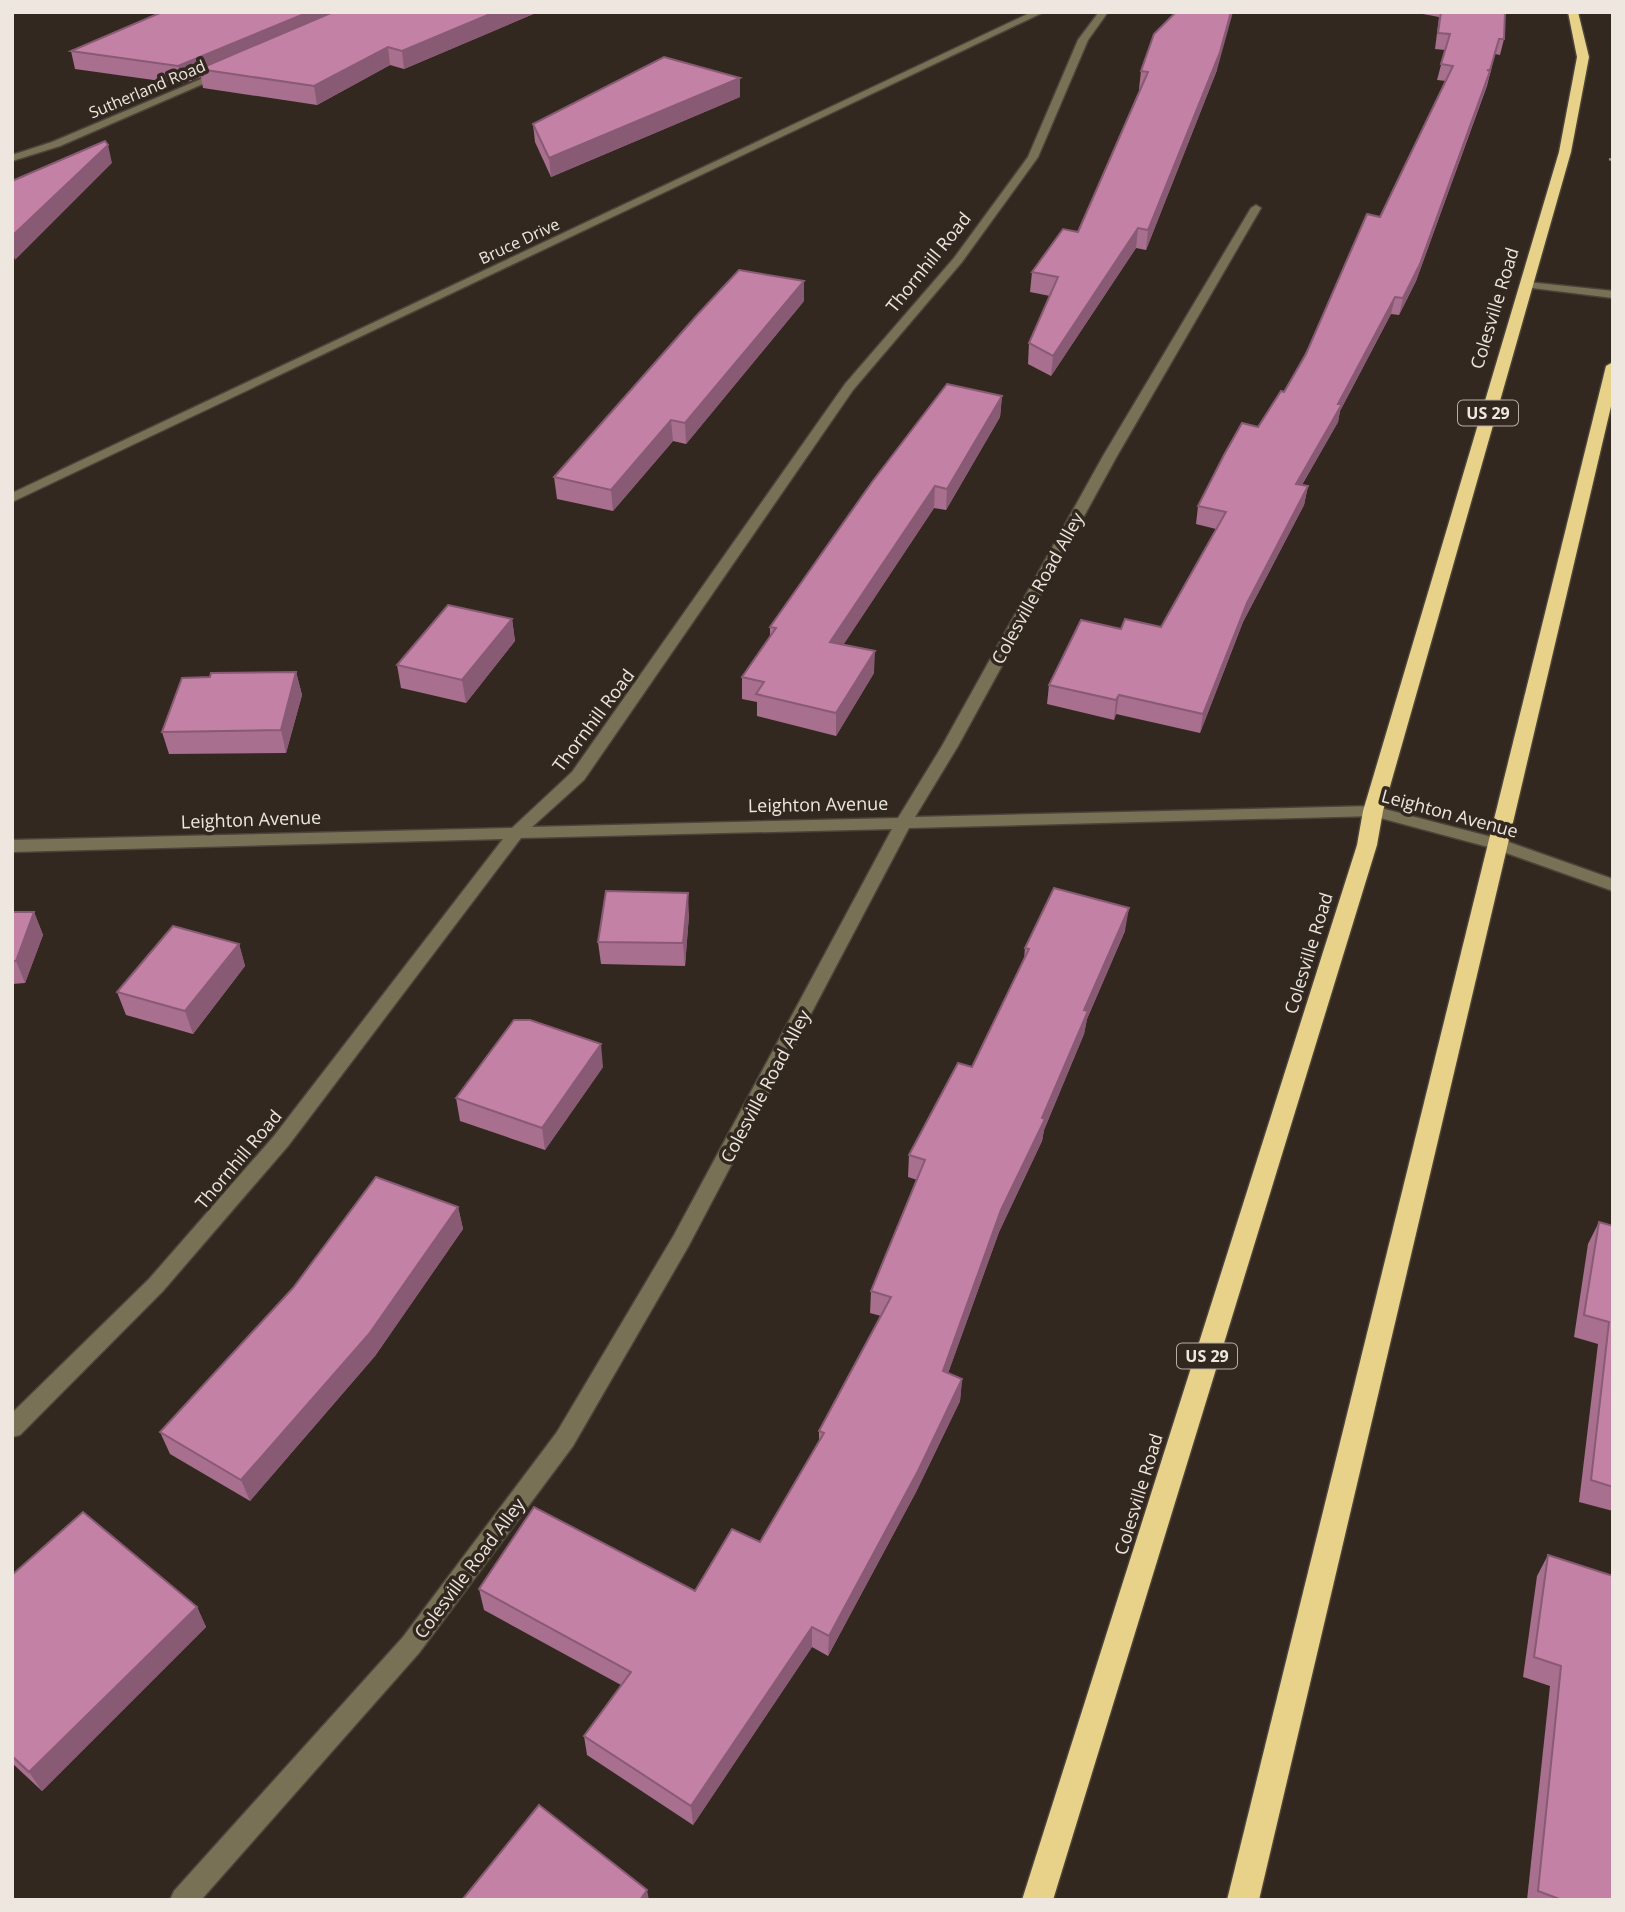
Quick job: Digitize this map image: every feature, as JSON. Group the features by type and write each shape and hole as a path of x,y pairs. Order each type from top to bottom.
{"highway":[{"name":"Colesville Road","path":"1037,1900 1367,845 1373,811 1457,514 1528,285 1565,152 1583,57 1573,12"},
{"path":"1243,1900 1613,366"}],"street":[{"name":"Bruce Drive","path":"12,498 1040,12"},
{"name":"Thornhill Road","path":"12,1428 156,1285 281,1141 519,831 578,776 849,387 958,260 1025,167 1098,13"},
{"name":"Sutherland Road","path":"12,158 56,144 235,69"},
{"name":"Colesville Road Alley","path":"183,1900 411,1645 565,1439 681,1241 904,822 950,746 1116,445 1256,208"},
{"path":"1528,285 1613,295"},
{"name":"Leighton Avenue","path":"12,846 1373,811 1497,844 1613,885"}],"building":[{"path":"162,12 309,12 178,66 71,51"},
{"path":"333,12 495,12 402,51 388,47 314,86 199,69"},
{"path":"1176,12 1231,12 1220,52 1148,230 1138,228 1053,356 1029,343 1058,277 1032,272 1063,229 1078,232 1148,72 1141,71 1154,34"},
{"path":"1441,12 1505,12 1504,39 1499,39 1490,70 1487,70 1490,71 1420,264 1403,298 1395,297 1338,404 1342,404 1296,484 1308,486 1247,603 1203,714 1119,695 1116,700 1049,685 1081,620 1121,629 1125,619 1161,627 1226,512 1198,506 1224,455 1242,423 1258,427 1281,391 1284,392 1306,354 1367,214 1380,217 1453,66 1441,64 1450,34 1438,33"},
{"path":"664,57 740,78 549,158 533,124"},
{"path":"105,141 108,145 12,236 12,181"},
{"path":"739,270 804,281 685,423 671,420 611,490 554,477 698,314"},
{"path":"947,384 1002,396 947,489 935,486 830,642 875,651 836,713 756,694 764,682 742,677 776,628 770,627 872,482"},
{"path":"448,605 512,619 462,680 397,665"},
{"path":"296,672 281,730 162,732 182,678 210,677 211,673"},
{"path":"1054,888 1129,908 1084,1010 1088,1011 1042,1118 1045,1119 1001,1210 943,1371 962,1379 918,1471 829,1636 812,1627 691,1806 584,1736 631,1672 479,1589 534,1507 695,1591 732,1529 760,1542 824,1433 819,1431 891,1297 871,1291 925,1160 909,1155 958,1063 972,1067 1029,949 1025,948"},
{"path":"606,891 688,893 683,943 598,942"},
{"path":"12,912 34,912 16,961 12,961"},
{"path":"173,926 239,944 185,1011 117,992"},
{"path":"514,1020 530,1020 601,1044 542,1128 456,1098"},
{"path":"376,1177 458,1207 369,1334 241,1480 160,1432 293,1288"},
{"path":"1599,1222 1613,1226 1613,1487 1591,1480 1609,1322 1584,1315"},
{"path":"83,1512 197,1607 29,1772 12,1756 12,1575"},
{"path":"1548,1555 1613,1576 1613,1900 1562,1900 1538,1891 1561,1666 1534,1657"},
{"path":"539,1805 647,1890 640,1900 462,1900"}]}
